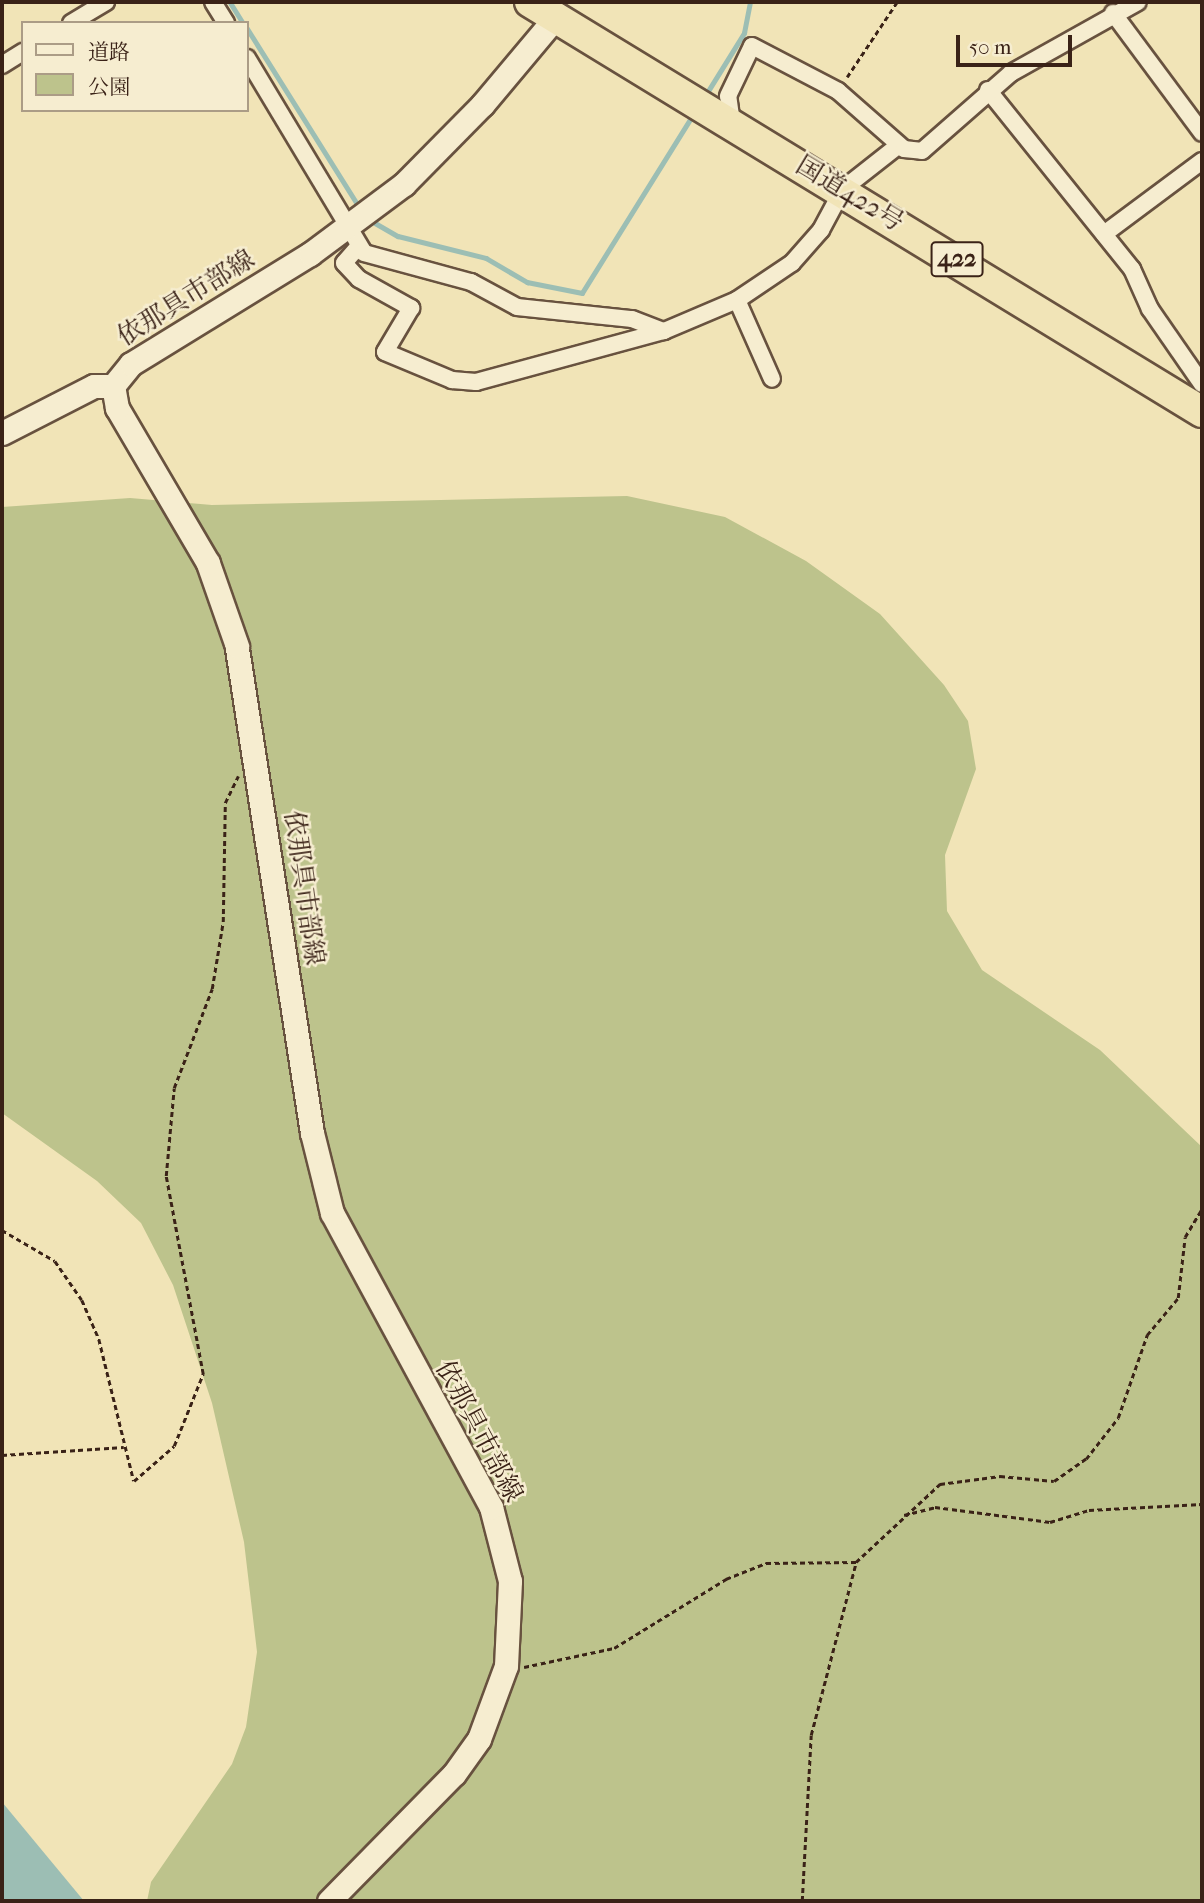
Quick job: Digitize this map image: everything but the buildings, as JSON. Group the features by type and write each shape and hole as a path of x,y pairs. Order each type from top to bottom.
{"highway":[{"name":"国道422号","path":"530,2 559,10 711,110 843,188 1202,412"}],"main road":[{"name":"依那具市部線","path":"329,1901 454,1774 478,1739 506,1666 510,1581 491,1507 347,1249 320,1177 254,741 224,601 189,528 117,408 113,386 131,364 353,238 372,210 442,149 559,10"},
{"path":"2,433 94,386 113,386"}],"street":[{"path":"74,21 106,2"},
{"path":"213,2 225,21"},
{"path":"711,110 728,96 752,46 838,91 899,145 913,152 930,146 988,90 1113,13 1138,2"},
{"path":"1113,13 1202,133"},
{"path":"2,65 21,53"},
{"path":"248,60 353,238 374,257 471,282 517,307 632,318 664,331"},
{"path":"988,90 1104,234 1202,384"},
{"path":"353,238 344,263 359,279 411,308 385,352 452,380 476,382 664,331 737,300 806,248 843,188 899,145"},
{"path":"1104,234 1202,161"},
{"path":"737,300 772,379"}],"path":[{"path":"838,91 897,2"},
{"path":"2,1230 55,1261 82,1300 99,1339 134,1481 174,1446 201,1385 202,1353 166,1176 174,1088 214,976 223,922 225,803 254,741"},
{"path":"802,1901 811,1735 856,1562 901,1516 940,1484 1000,1476 1054,1481 1086,1459 1118,1418 1147,1335 1178,1298 1185,1237 1202,1209"},
{"path":"2,1454 124,1447"},
{"path":"901,1516 935,1507 1050,1522 1089,1510 1202,1504"},
{"path":"506,1666 614,1648 726,1579 765,1563 856,1562"}],"green space":[{"path":"627,496 725,517 806,561 880,614 944,685 968,721 976,769 945,855 947,911 982,970 1100,1050 1202,1147 1202,1901 147,1901 151,1882 232,1764 246,1727 257,1652 244,1542 212,1403 173,1285 141,1223 97,1181 2,1113 2,507 130,498 212,505"}],"water":[{"path":"2,1802 84,1901 2,1901"}],"waterway":[{"path":"230,2 242,21"},
{"path":"705,96 744,33 750,2"},
{"path":"248,30 360,208"},
{"path":"370,220 398,236 486,258 527,282 582,293 693,115"}]}
